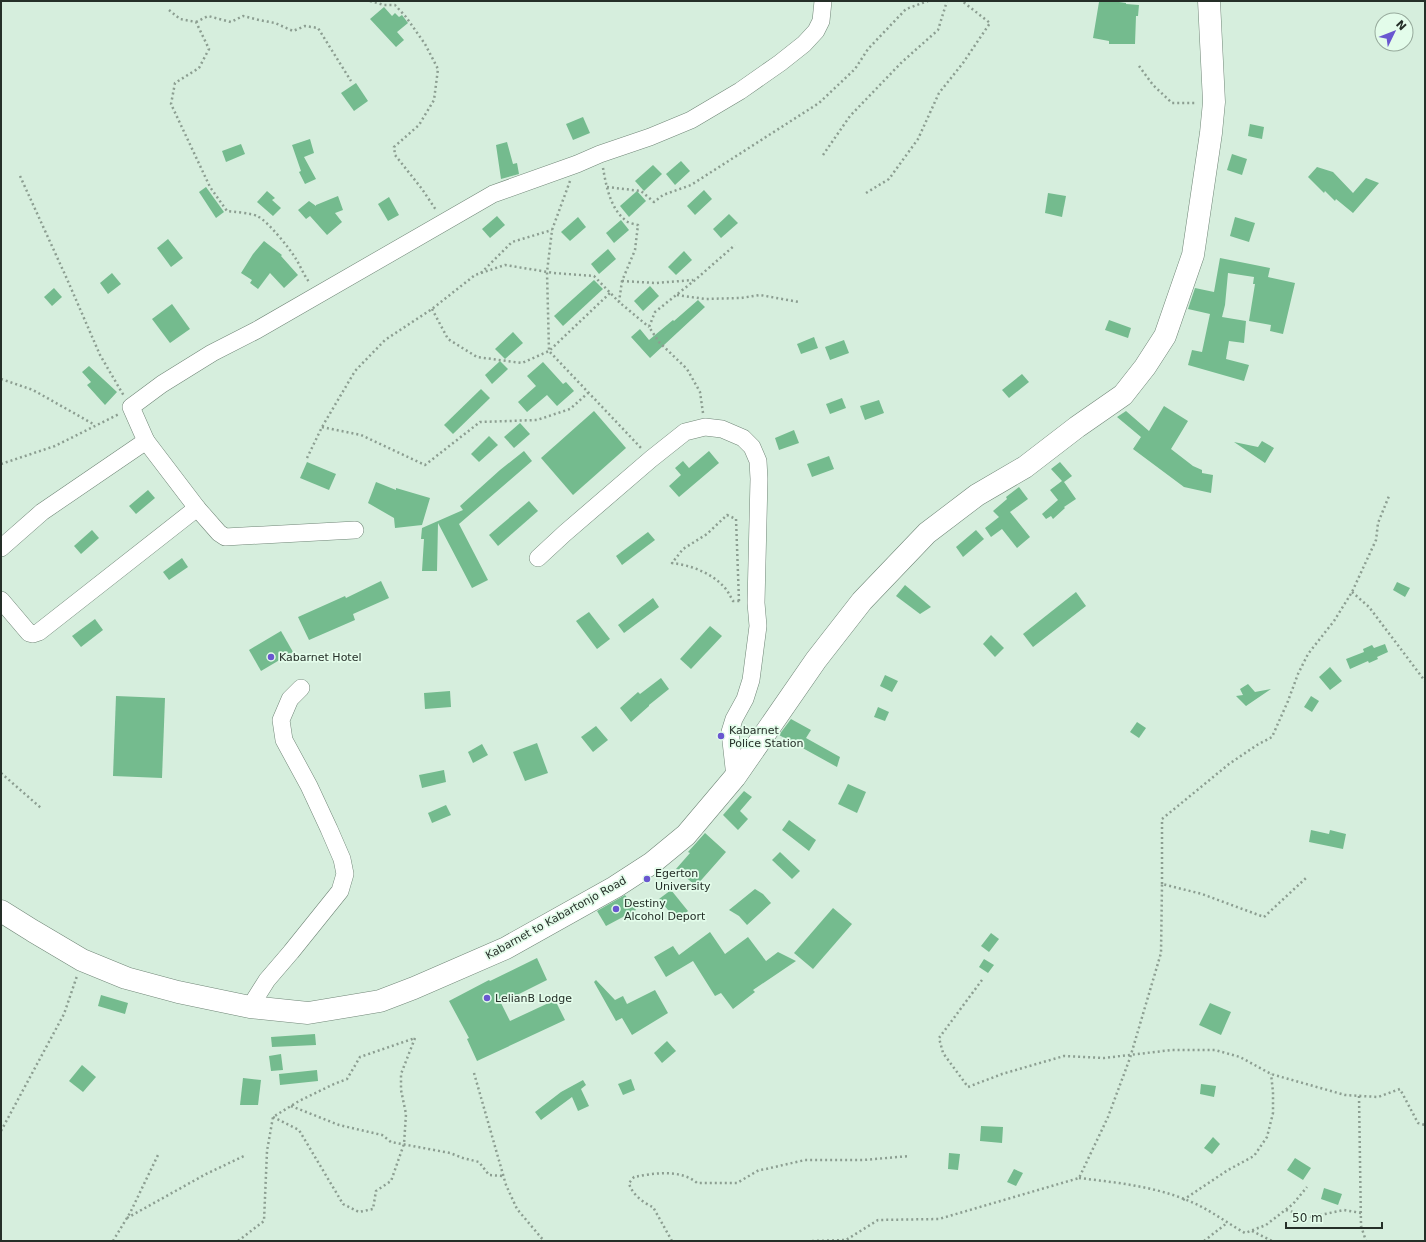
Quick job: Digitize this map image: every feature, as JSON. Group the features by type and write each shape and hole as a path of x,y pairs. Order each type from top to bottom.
{"main road":[{"name":"Kabarnet to Kabartonjo Road","path":"1,911 33,932 82,960 126,978 178,992 250,1007 308,1013 380,1000 414,988 506,948 615,887 652,863 686,835 736,777 816,660 862,601 927,533 977,495 1025,467 1077,427 1123,395 1145,367 1165,336 1193,254 1211,133 1214,102 1209,1"}],"street":[{"path":"355,530 225,537 219,533 197,508 146,441 131,408 162,384 212,352 257,330 493,194 650,137 691,120 740,91 804,44 816,31 821,21 823,1"},
{"path":"538,558 565,533 685,432 705,427 722,429 743,438 752,447 758,461 756,603 758,626 751,680 745,699 734,719 730,732 736,777"},
{"path":"1,548 42,512 146,441"},
{"path":"1,600 29,633 33,634 39,632 197,508"},
{"path":"250,1007 267,980 340,891 346,874 342,859 329,829 284,740 281,720 290,699 301,688"}],"path":[{"path":"370,1 384,5 395,5 406,17 425,44 438,69 434,100 419,125 394,147 395,155 422,189 444,222"},
{"path":"607,187 641,191 654,202 662,195 691,185 819,103 855,69 868,49 906,9 928,1"},
{"path":"823,155 850,116 902,62 938,30 947,1"},
{"path":"866,193 890,179 918,139 939,93 963,63 990,22 962,1"},
{"path":"169,10 180,19 196,22 208,16 231,22 243,16 275,23 293,31 305,26 318,28 351,81"},
{"path":"196,22 209,49 199,68 175,82 171,104 198,163 210,187 227,211 258,216 289,247 306,278 321,293"},
{"path":"1139,66 1153,85 1172,103 1214,102"},
{"path":"600,154 607,187 615,209 625,220 638,225 635,250 622,280 619,302"},
{"path":"577,164 552,230 547,272 549,351 652,459"},
{"path":"1,464 55,446 131,408 100,355 20,176"},
{"path":"480,274 512,242 552,230"},
{"path":"649,327 655,312 736,245"},
{"path":"307,458 322,427 355,371 385,340 432,309 475,276 505,265 547,272 594,276 619,302 649,327 659,342 687,369 700,392 705,427"},
{"path":"622,280 656,284 695,280"},
{"path":"432,309 448,338 478,357 522,363 549,351 610,293"},
{"path":"676,295 705,299 741,298 760,295 799,302"},
{"path":"1,379 33,390 96,425"},
{"path":"322,427 361,435 425,465 480,422 537,420 570,409 588,393"},
{"path":"1079,1178 1108,1117 1131,1055 1161,953 1162,819 1229,764 1257,745 1272,737 1298,674 1308,654 1334,621 1352,592 1376,540 1378,523 1389,496"},
{"path":"739,601 736,519 727,515 707,534 683,549 672,563 685,564 709,576 724,587 733,601 756,603"},
{"path":"1352,592 1369,607 1425,681"},
{"path":"1,773 41,808"},
{"path":"1162,884 1202,894 1264,917 1306,878"},
{"path":"1,1131 64,1014 82,960"},
{"path":"982,980 939,1038 943,1053 968,1087 1002,1074 1064,1056 1104,1058 1172,1050 1215,1050 1240,1057 1271,1074 1345,1096 1378,1097 1400,1089 1418,1123 1425,1125"},
{"path":"238,1241 264,1221 267,1151 273,1117 334,1084 348,1079 360,1058 415,1038 401,1074 401,1090 406,1114 404,1144 391,1181 376,1191 373,1209 359,1212 343,1204 299,1130 273,1117"},
{"path":"474,1073 503,1176 517,1209 544,1241"},
{"path":"1184,1200 1228,1170 1254,1156 1267,1137 1273,1113 1271,1074"},
{"path":"1359,1096 1360,1213 1361,1226 1366,1241"},
{"path":"291,1106 339,1125 382,1135 391,1142 450,1153 480,1162 489,1174 503,1176"},
{"path":"113,1241 127,1218 158,1155"},
{"path":"127,1218 149,1204 178,1191 206,1174 244,1156"},
{"path":"672,1241 653,1206 647,1204 630,1188 629,1183 634,1177 656,1173 691,1178 697,1183 737,1183 759,1170 805,1160 864,1160 910,1156"},
{"path":"812,1241 846,1240 878,1220 939,1219 1079,1178 1122,1183 1159,1190 1198,1205 1245,1233 1266,1225 1293,1204 1307,1187"},
{"path":"1286,1209 1311,1217 1344,1210 1360,1213"},
{"path":"1204,1241 1227,1223"},
{"path":"1251,1230 1272,1241"}],"building":[{"path":"1099,2 1119,2 1139,5 1138,16 1136,16 1135,44 1109,44 1109,41 1093,38"},
{"path":"384,7 392,16 395,13 399,17 402,15 408,23 397,32 404,40 396,47 370,19"},
{"path":"356,83 368,101 354,111 341,93"},
{"path":"583,117 590,133 573,140 566,124"},
{"path":"1250,124 1264,127 1262,139 1248,136"},
{"path":"310,139 314,153 304,157 316,179 305,184 299,172 301,171 292,145"},
{"path":"507,142 513,164 517,163 519,174 501,179 496,145"},
{"path":"241,144 245,154 226,162 222,151"},
{"path":"1232,154 1247,159 1242,175 1227,170"},
{"path":"681,161 690,171 675,185 666,174"},
{"path":"653,165 662,174 644,191 635,181"},
{"path":"1317,167 1333,172 1353,193 1366,178 1379,183 1353,213 1336,199 1335,201 1325,191 1324,193 1308,177"},
{"path":"206,187 224,212 216,218 199,192"},
{"path":"704,190 712,199 695,215 687,206"},
{"path":"267,191 275,198 272,200 281,208 273,216 257,202"},
{"path":"637,191 646,201 629,217 620,206"},
{"path":"1048,193 1066,196 1062,217 1045,213"},
{"path":"338,196 343,210 335,213 342,222 327,235 310,216 306,219 298,210 309,201 316,206"},
{"path":"389,197 399,215 388,221 378,204"},
{"path":"729,214 738,223 721,238 713,229"},
{"path":"497,216 505,225 490,238 482,229"},
{"path":"578,217 586,227 570,241 561,232"},
{"path":"1235,217 1255,223 1249,242 1230,236"},
{"path":"621,220 629,230 614,243 606,233"},
{"path":"168,239 183,258 171,267 157,248"},
{"path":"264,241 282,255 281,256 298,275 284,288 270,273 258,289 250,283 252,280 241,273 253,254"},
{"path":"608,249 616,259 599,274 591,264"},
{"path":"684,251 692,260 676,275 668,267"},
{"path":"1220,258 1270,268 1268,277 1295,283 1283,334 1270,331 1271,325 1249,321 1255,284 1253,284 1254,277 1228,273 1225,305 1222,317 1246,321 1244,343 1229,341 1226,359 1249,365 1244,381 1188,365 1192,350 1202,352 1210,314 1188,309 1195,288 1214,292"},
{"path":"112,273 121,284 108,294 100,283"},
{"path":"594,280 603,289 563,326 554,316"},
{"path":"650,286 659,296 643,311 634,301"},
{"path":"54,288 62,297 52,306 44,297"},
{"path":"698,300 705,307 650,358 631,337 640,329 649,340"},
{"path":"172,304 190,329 170,343 152,319"},
{"path":"1109,320 1131,328 1128,338 1105,330"},
{"path":"513,332 523,343 505,359 495,349"},
{"path":"814,337 818,348 801,354 797,344"},
{"path":"844,340 849,353 830,360 825,347"},
{"path":"500,361 508,369 492,384 485,375"},
{"path":"543,362 563,384 566,382 574,391 557,406 547,395 527,412 518,402 536,386 527,376"},
{"path":"89,366 117,392 105,405 87,385 91,382 82,372"},
{"path":"1022,374 1029,382 1009,398 1002,390"},
{"path":"481,389 490,398 453,434 444,425"},
{"path":"842,398 846,408 830,414 826,404"},
{"path":"879,400 884,413 865,420 860,406"},
{"path":"1164,406 1188,421 1171,449 1193,466 1202,470 1202,473 1213,475 1211,493 1184,487 1133,449 1141,437 1117,417 1126,411 1149,431"},
{"path":"594,411 626,448 573,495 541,458"},
{"path":"520,423 530,434 514,448 504,437"},
{"path":"794,430 799,443 779,450 775,438"},
{"path":"489,436 498,445 479,462 471,454"},
{"path":"1262,441 1274,448 1265,463 1234,442 1258,447"},
{"path":"524,451 532,461 459,524 488,580 472,588 438,523 437,571 422,571 424,539 421,539 422,528 463,510 460,506 500,470"},
{"path":"709,451 719,463 679,497 669,486 681,475 675,468 683,461 689,468"},
{"path":"829,456 834,469 812,477 807,464"},
{"path":"307,462 336,474 329,490 300,478"},
{"path":"1060,462 1072,476 1064,482 1076,499 1064,507 1065,508 1053,519 1051,516 1046,519 1042,514 1058,500 1050,490 1062,481 1051,469"},
{"path":"376,482 396,490 396,488 430,498 422,525 395,528 394,518 368,503"},
{"path":"1019,487 1028,499 1010,512 1030,537 1017,548 1002,529 991,537 985,528 999,517 993,511 1007,499 1006,497"},
{"path":"148,490 155,498 136,514 129,506"},
{"path":"529,501 538,511 498,546 489,535"},
{"path":"92,530 99,538 81,554 74,546"},
{"path":"976,530 984,539 963,557 956,547"},
{"path":"648,532 655,540 622,565 616,556"},
{"path":"182,558 188,567 169,580 163,572"},
{"path":"381,581 389,598 353,614 355,620 309,640 298,617 345,596 346,598"},
{"path":"1397,582 1410,588 1405,597 1393,590"},
{"path":"905,585 931,607 920,614 896,596"},
{"path":"1076,592 1086,606 1033,647 1023,634"},
{"path":"653,598 659,607 624,633 618,625"},
{"path":"589,612 610,639 597,649 576,621"},
{"path":"95,619 103,630 81,647 72,636"},
{"path":"710,626 722,636 691,669 680,659"},
{"path":"281,631 293,652 261,671 249,650"},
{"path":"991,635 1004,648 995,657 983,644"},
{"path":"1385,644 1388,652 1377,657 1378,659 1369,663 1368,661 1350,669 1346,659 1364,652 1363,649 1372,645 1374,648"},
{"path":"1330,667 1342,681 1330,690 1319,677"},
{"path":"885,675 898,681 892,692 880,686"},
{"path":"661,678 669,689 631,722 620,708 638,692 640,694"},
{"path":"1248,684 1255,692 1271,689 1246,706 1236,696 1243,695 1240,689"},
{"path":"450,691 451,707 425,709 424,693"},
{"path":"116,696 165,698 162,778 113,776"},
{"path":"1311,696 1319,701 1312,712 1304,707"},
{"path":"878,707 889,712 885,721 874,717"},
{"path":"791,719 811,730 806,738 840,757 837,767 779,735"},
{"path":"1137,722 1146,728 1139,738 1130,732"},
{"path":"596,726 608,740 593,752 581,737"},
{"path":"537,743 548,773 525,781 513,752"},
{"path":"482,744 488,755 473,763 468,752"},
{"path":"444,770 446,782 422,788 419,775"},
{"path":"848,784 866,792 857,813 838,804"},
{"path":"744,791 752,797 740,811 748,819 738,830 723,815"},
{"path":"446,805 451,815 432,823 428,813"},
{"path":"789,820 816,840 809,851 782,830"},
{"path":"1311,830 1329,834 1330,830 1346,834 1343,849 1309,842"},
{"path":"705,833 726,852 696,886 676,869 690,853 688,852"},
{"path":"780,852 800,871 792,879 772,860"},
{"path":"755,889 763,894 771,903 747,925 739,916 729,910"},
{"path":"671,890 688,911 677,921 659,899"},
{"name":"Destiny Alcohol Deport","path":"625,895 636,910 606,926 597,911"},
{"path":"833,908 852,924 813,969 794,953"},
{"path":"710,932 725,954 748,937 766,961 778,952 796,961 753,990 755,992 733,1009 721,993 715,996 693,961 666,977 654,957 673,946 679,955"},
{"path":"991,933 999,939 989,952 981,946"},
{"path":"537,958 547,980 501,1003 510,1021 555,1000 565,1020 477,1061 467,1039 469,1038 449,1001 489,980 490,981"},
{"path":"984,959 994,965 988,973 979,967"},
{"path":"596,980 615,1000 623,996 627,1004 655,990 668,1013 632,1035 622,1018 616,1021 594,982"},
{"path":"101,995 128,1003 125,1014 98,1006"},
{"path":"1210,1003 1231,1012 1221,1035 1199,1025"},
{"path":"315,1034 316,1045 272,1047 271,1037"},
{"path":"667,1041 676,1051 662,1063 654,1053"},
{"path":"281,1054 283,1070 271,1071 269,1056"},
{"path":"82,1065 96,1077 83,1092 69,1081"},
{"path":"317,1070 318,1081 280,1085 279,1074"},
{"path":"243,1078 261,1080 258,1105 240,1105"},
{"path":"631,1079 635,1090 623,1095 618,1084"},
{"path":"583,1080 586,1085 581,1089 589,1106 578,1111 572,1097 541,1120 535,1112 561,1092"},
{"path":"1201,1084 1216,1086 1214,1097 1200,1094"},
{"path":"981,1126 1003,1127 1002,1143 980,1141"},
{"path":"1213,1137 1220,1144 1212,1154 1204,1148"},
{"path":"949,1153 960,1154 958,1170 948,1169"},
{"path":"1295,1158 1311,1168 1303,1180 1287,1170"},
{"path":"1014,1169 1023,1173 1016,1186 1007,1182"},
{"path":"1324,1188 1342,1194 1338,1205 1321,1199"}],"place":[{"name":"Kabarnet Hotel","path":"271,657"},
{"name":"Kabarnet Police Station","path":"721,736"},
{"name":"Egerton University","path":"647,879"},
{"name":"Destiny Alcohol Deport","path":"616,909"},
{"name":"LelianB Lodge","path":"487,998"}]}
